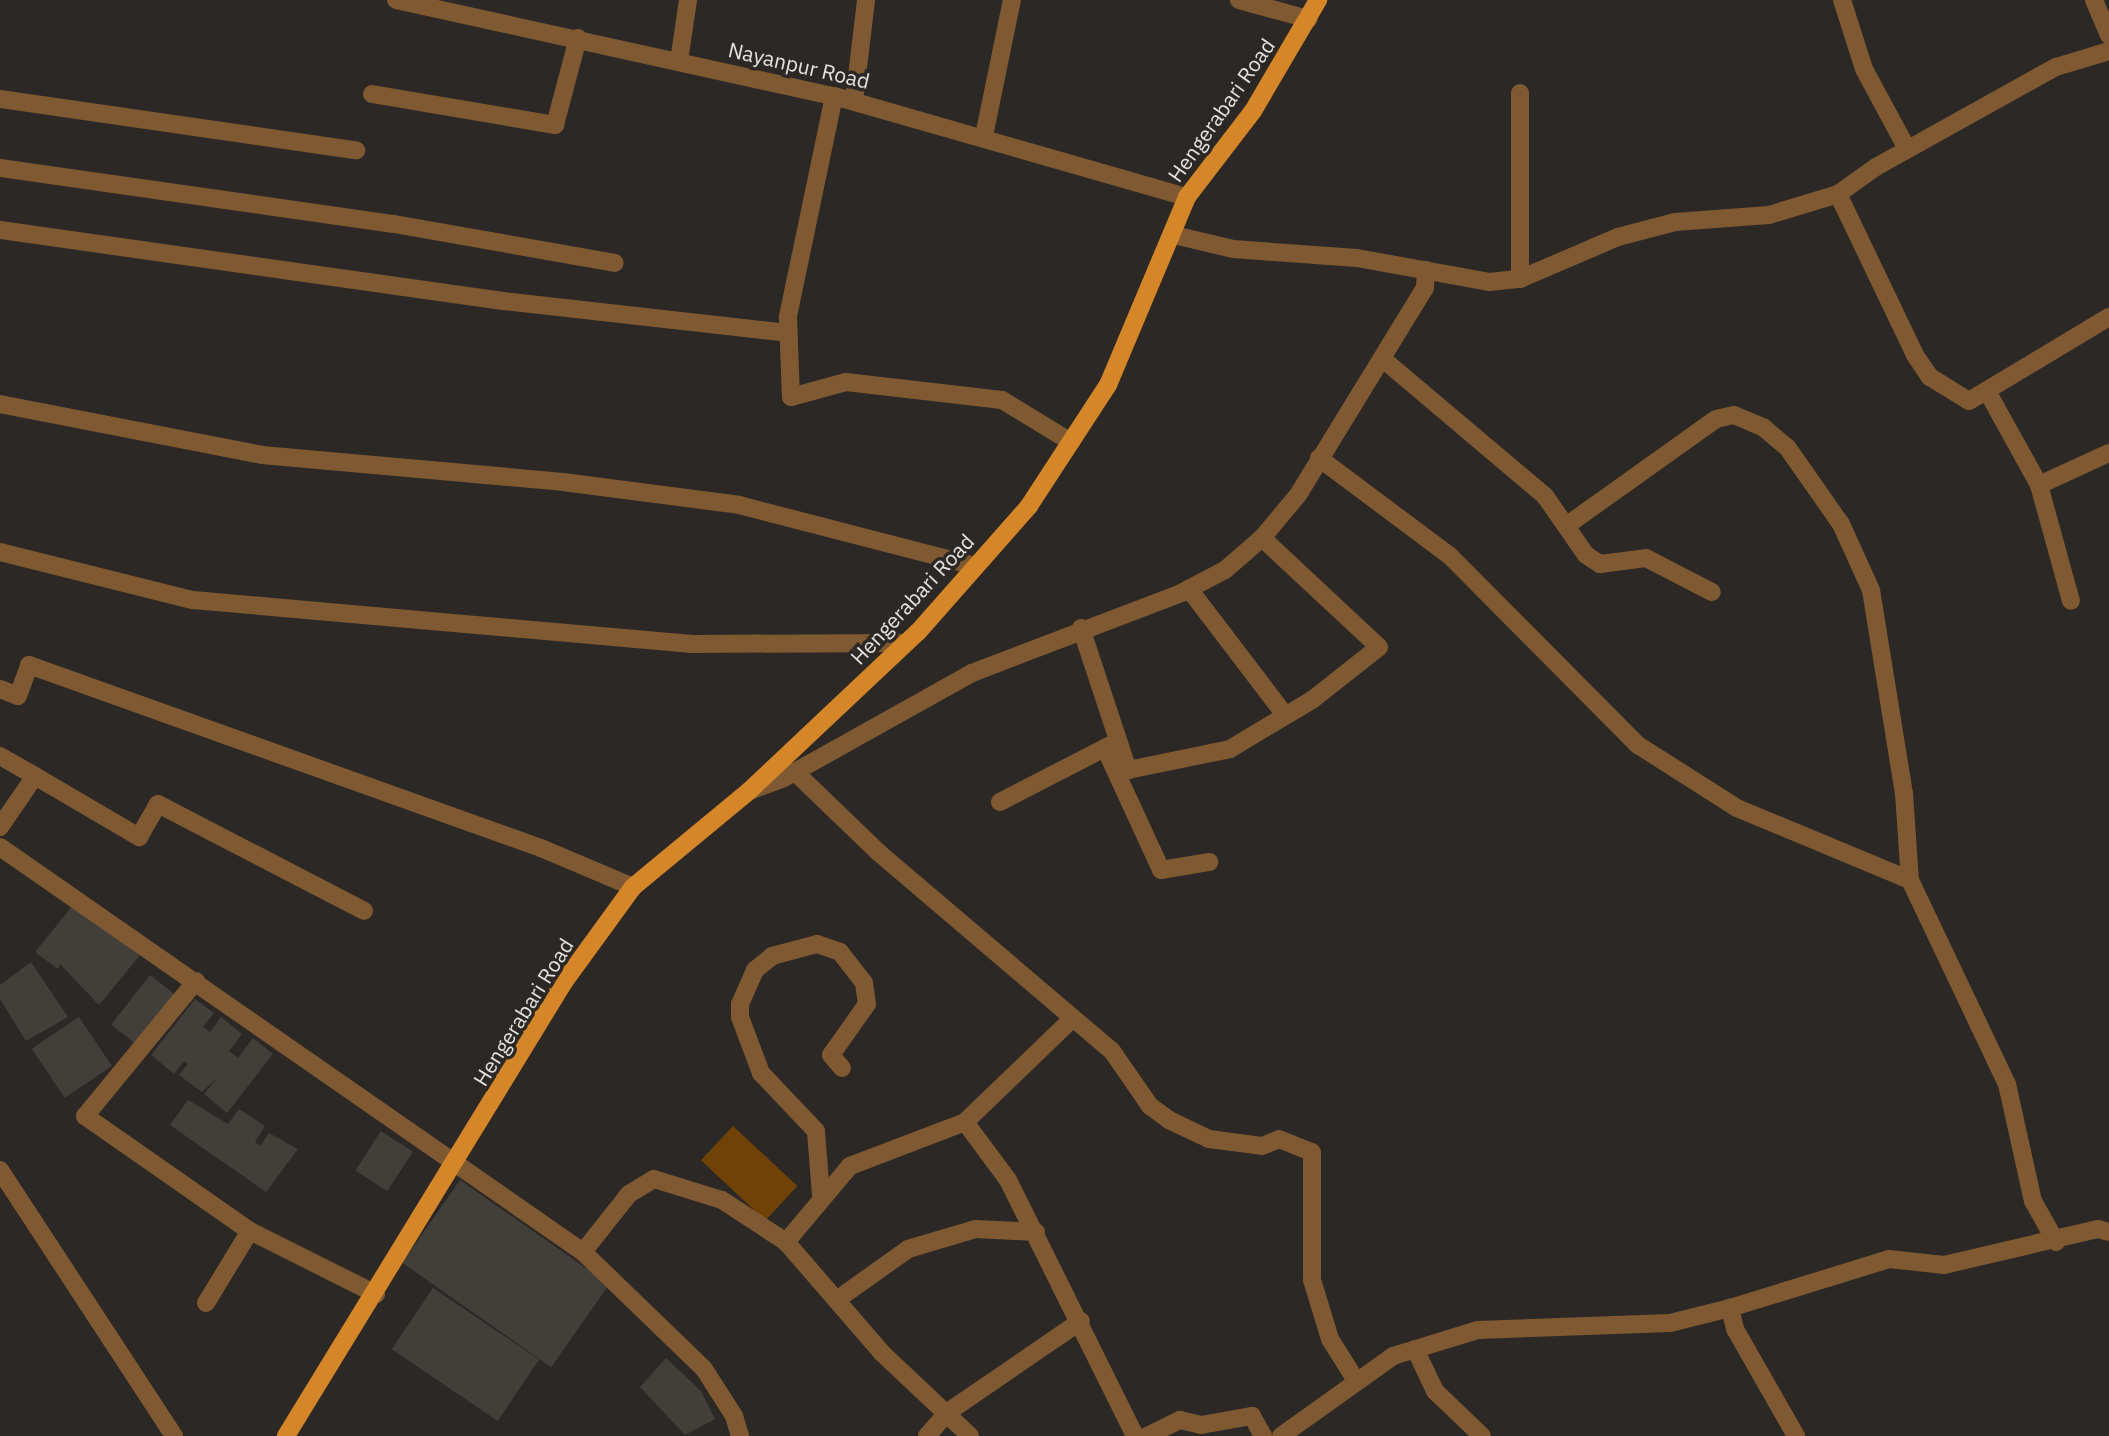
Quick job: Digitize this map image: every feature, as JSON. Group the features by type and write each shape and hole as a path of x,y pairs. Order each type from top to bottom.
{"main road":[{"name":"Hengerabari Road","path":"286,1436 456,1167 564,982 633,887 749,791 905,643 1029,506 1108,385 1174,235 1187,197 1254,111 1318,0"}],"street":[{"name":"Nayanpur Road","path":"396,0 408,0 834,96 984,136 1187,197"},
{"path":"679,61 688,0"},
{"path":"854,101 866,0"},
{"path":"984,136 1012,0"},
{"path":"1239,0 1308,19"},
{"path":"1842,0 1864,69 1907,149"},
{"path":"2094,0 2109,35"},
{"path":"372,94 555,125 578,38"},
{"path":"1174,235 1233,249 1426,270 1489,282 1520,279 1618,237 1675,222 1769,215 1838,194 1907,149 2056,67 2109,51"},
{"path":"1520,93 1520,279"},
{"path":"834,96 787,333 791,397 846,382 1002,400 1071,442"},
{"path":"0,99 356,150"},
{"path":"0,168 394,224 615,263"},
{"path":"1838,194 1930,377 1969,401 2109,317"},
{"path":"0,230 503,301 787,333"},
{"path":"749,791 795,772 972,673 1081,628 1189,589 1225,570 1262,538 1298,495 1319,458 1384,360 1425,288 1426,270"},
{"path":"1384,360 1545,496 1566,526 1600,564 1646,558 1712,592"},
{"path":"1987,391 2039,485 2071,601"},
{"path":"0,404 262,455 740,505 975,566"},
{"path":"1566,526 1716,419 1734,415 1764,428 1787,447 1841,524 1871,590 1904,793 1910,880 2007,1084 2033,1201 2056,1242"},
{"path":"2039,485 2109,453"},
{"path":"1319,458 1450,556 1638,746 1737,808 1910,880"},
{"path":"1112,744 1128,770 1230,749 1285,715 1379,647 1262,538"},
{"path":"0,552 193,600 692,644 905,643"},
{"path":"1189,589 1285,715"},
{"path":"1081,628 1112,744 1161,870 1209,862"},
{"path":"0,689 18,696 29,665 541,848 633,887"},
{"path":"1000,803 1112,744"},
{"path":"0,756 139,837 158,804 365,911"},
{"path":"795,772 878,852 1071,1020 1112,1051 1150,1106 1169,1120 1209,1139 1262,1146 1279,1139 1312,1152 1312,1280 1330,1339 1355,1379"},
{"path":"0,827 36,776"},
{"path":"0,847 196,981 456,1167 583,1251 704,1369 734,1416 740,1436"},
{"path":"821,1195 816,1131 761,1073 740,1017 740,1004 755,970 772,956 817,944 840,953 864,983 867,1004 831,1055 842,1068"},
{"path":"196,981 85,1115 250,1231 376,1294"},
{"path":"786,1242 821,1195 850,1166 965,1122 1071,1020"},
{"path":"965,1122 1008,1180 1082,1321 1135,1436"},
{"path":"0,1170 174,1436"},
{"path":"583,1251 629,1194 654,1179 722,1200 786,1242 838,1298 882,1353 948,1412 970,1436"},
{"path":"838,1298 908,1249 976,1229 1036,1232"},
{"path":"1280,1436 1355,1379 1415,1349 1478,1330 1670,1323 1730,1308 1889,1259 1944,1265 2056,1242 2098,1229 2109,1232"},
{"path":"206,1303 250,1231"},
{"path":"1730,1308 1735,1329 1796,1436"},
{"path":"927,1436 948,1412 1082,1321"},
{"path":"1415,1349 1435,1391 1482,1436"},
{"path":"1147,1436 1180,1420 1201,1425 1252,1416 1263,1436"}],"shaded area":[{"path":"733,1126 797,1186 765,1220 701,1160"}],"building":[{"path":"74,904 141,954 99,1005 60,964 58,969 35,952"},
{"path":"31,962 68,1017 26,1041 0,999 0,985"},
{"path":"150,975 176,995 137,1045 111,1025"},
{"path":"195,999 214,1013 203,1027 210,1032 221,1017 242,1034 229,1051 238,1058 253,1038 273,1054 227,1113 204,1094 218,1077 202,1092 179,1075 188,1064 184,1061 174,1074 151,1055"},
{"path":"79,1017 112,1066 65,1098 32,1049"},
{"path":"188,1100 228,1124 239,1109 265,1126 255,1142 260,1146 269,1133 298,1149 266,1192 170,1125"},
{"path":"381,1131 413,1152 387,1191 355,1170"},
{"path":"460,1180 609,1284 551,1367 402,1263"},
{"path":"433,1288 539,1360 498,1421 392,1349"},
{"path":"666,1358 701,1391 715,1419 685,1435 640,1387"}]}
